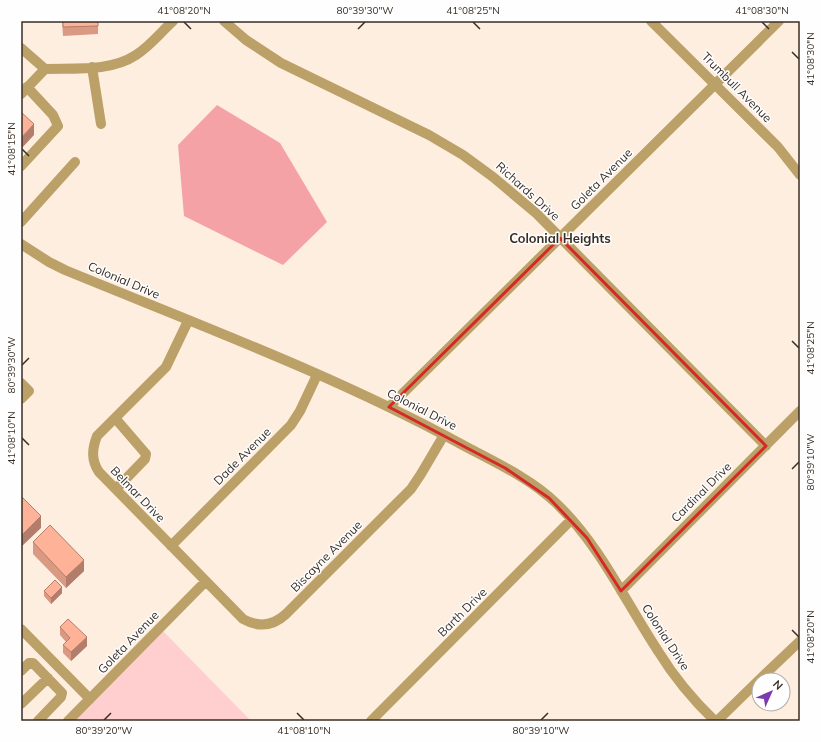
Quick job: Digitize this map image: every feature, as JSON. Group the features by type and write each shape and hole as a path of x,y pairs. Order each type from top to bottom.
{"street":[{"path":"21,48 45,69 92,68 116,64 129,59 146,48 173,21"},
{"name":"Richards Drive","path":"224,21 246,40 281,64 429,135 464,155 515,194 766,446"},
{"name":"Trumbull Avenue","path":"651,21 778,147 800,175"},
{"name":"Goleta Avenue","path":"389,407 779,21"},
{"path":"92,68 101,124"},
{"path":"21,166 58,126 54,115 24,90 45,69"},
{"path":"21,222 74,162"},
{"name":"Colonial Drive","path":"21,244 44,259 65,270 318,375 389,407 444,435 527,481 556,503 592,544 658,653 684,688 716,721"},
{"name":"Belmar Drive","path":"188,321 166,367 97,436 92,452 96,467 206,581"},
{"name":"Dade Avenue","path":"171,546 291,425 300,411 318,375"},
{"path":"21,382 29,391 21,399"},
{"name":"Cardinal Drive","path":"620,591 800,411"},
{"path":"115,418 146,454 145,459 116,489"},
{"name":"Biscayne Avenue","path":"206,581 243,619 250,623 266,625 280,620 411,489 422,474 444,435"},
{"name":"Barth Drive","path":"371,721 571,520"},
{"name":"Goleta Avenue","path":"68,721 206,581"},
{"path":"21,630 90,699"},
{"path":"767,672 800,641"},
{"path":"21,671 29,663 33,663 61,690 62,696 38,721"},
{"path":"21,704 48,678"},
{"path":"716,721 751,688"}],"highlighted area":[{"path":"560,238 766,446 621,591 587,538 549,498 505,468 389,407"}],"shaded area":[{"path":"217,105 280,143 327,222 283,265 184,216 178,145"},
{"path":"160,628 251,721 68,721"}],"building":[{"path":"63,21 98,21 98,26 63,27"},
{"path":"21,112 34,124 21,138"},
{"path":"21,496 41,516 21,536"},
{"path":"50,525 84,560 66,577 33,542"},
{"path":"55,580 62,587 51,598 44,591"},
{"path":"68,619 87,637 71,652 63,645 70,638 60,627"}],"district":[{"name":"Colonial Heights","path":"560,238"}]}
